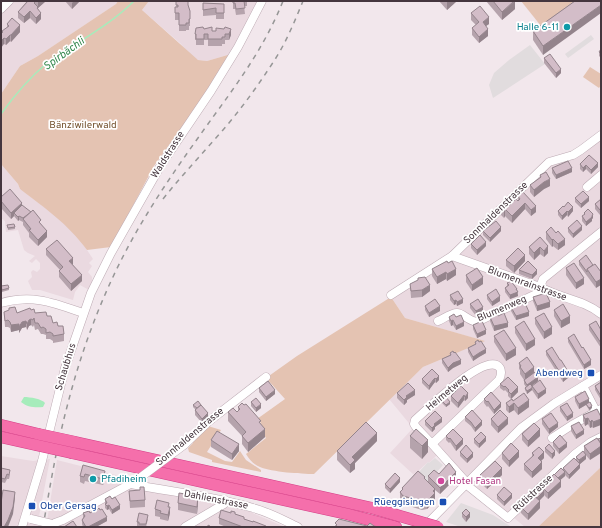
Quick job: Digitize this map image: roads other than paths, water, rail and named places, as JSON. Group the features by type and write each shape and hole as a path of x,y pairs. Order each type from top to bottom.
{"highway":[{"path":"1,425 37,439 396,527"},
{"path":"1,437 37,439"},
{"path":"74,448 314,494 372,508 438,527"}],"street":[{"path":"1,9 10,1"},
{"name":"Waldstrasse","path":"84,314 111,253 161,165 211,91 238,47 262,1"},
{"name":"Sonnhaldenstrasse","path":"391,295 452,256 549,162 577,152 601,135"},
{"path":"587,188 601,175"},
{"path":"541,288 543,279 601,232"},
{"name":"Blumenrainstrasse","path":"452,256 588,306 601,314"},
{"name":"Blumenweg","path":"438,321 455,313 459,313 472,322 477,322 536,294 541,288"},
{"path":"1,303 23,299 38,299 84,314"},
{"name":"Schaubhus","path":"22,527 28,518 30,504 65,368 84,314"},
{"name":"Heimetweg","path":"432,444 499,380 501,370 498,366 488,364 473,372 444,393 415,420 414,424 416,427 468,483"},
{"path":"416,527 420,523 427,526 521,428 555,403 601,375"},
{"name":"Sonnhaldenstrasse","path":"28,518 52,524 63,520 131,484 184,445 208,422 266,377"},
{"path":"552,438 598,410 583,386"},
{"name":"Rütistrasse","path":"468,483 468,486 508,518 575,454 591,442 601,437"},
{"name":"Dahlienstrasse","path":"131,484 226,500 254,508 298,527"},
{"path":"185,527 224,504 226,500"}],"waterway":[{"name":"Spirbächli","path":"1,114 22,88 46,64 102,27 134,1"}],"railway":[{"path":"43,527 64,418 82,354 100,306 134,236 179,165 252,61 269,32 283,1"},
{"path":"163,199 230,122 255,89 281,49 293,26 303,1"}],"place":[{"name":"Halle 6-11","path":"567,27"},
{"name":"Abendweg","path":"591,373"},
{"name":"Pfadiheim","path":"93,479"},
{"name":"Hotel Fasan","path":"441,481"},
{"name":"Rüeggisingen","path":"443,502"},
{"name":"Ober Gersag","path":"32,506"}],"park label":[{"name":"Bänziwilerwald","path":"83,125"}]}
